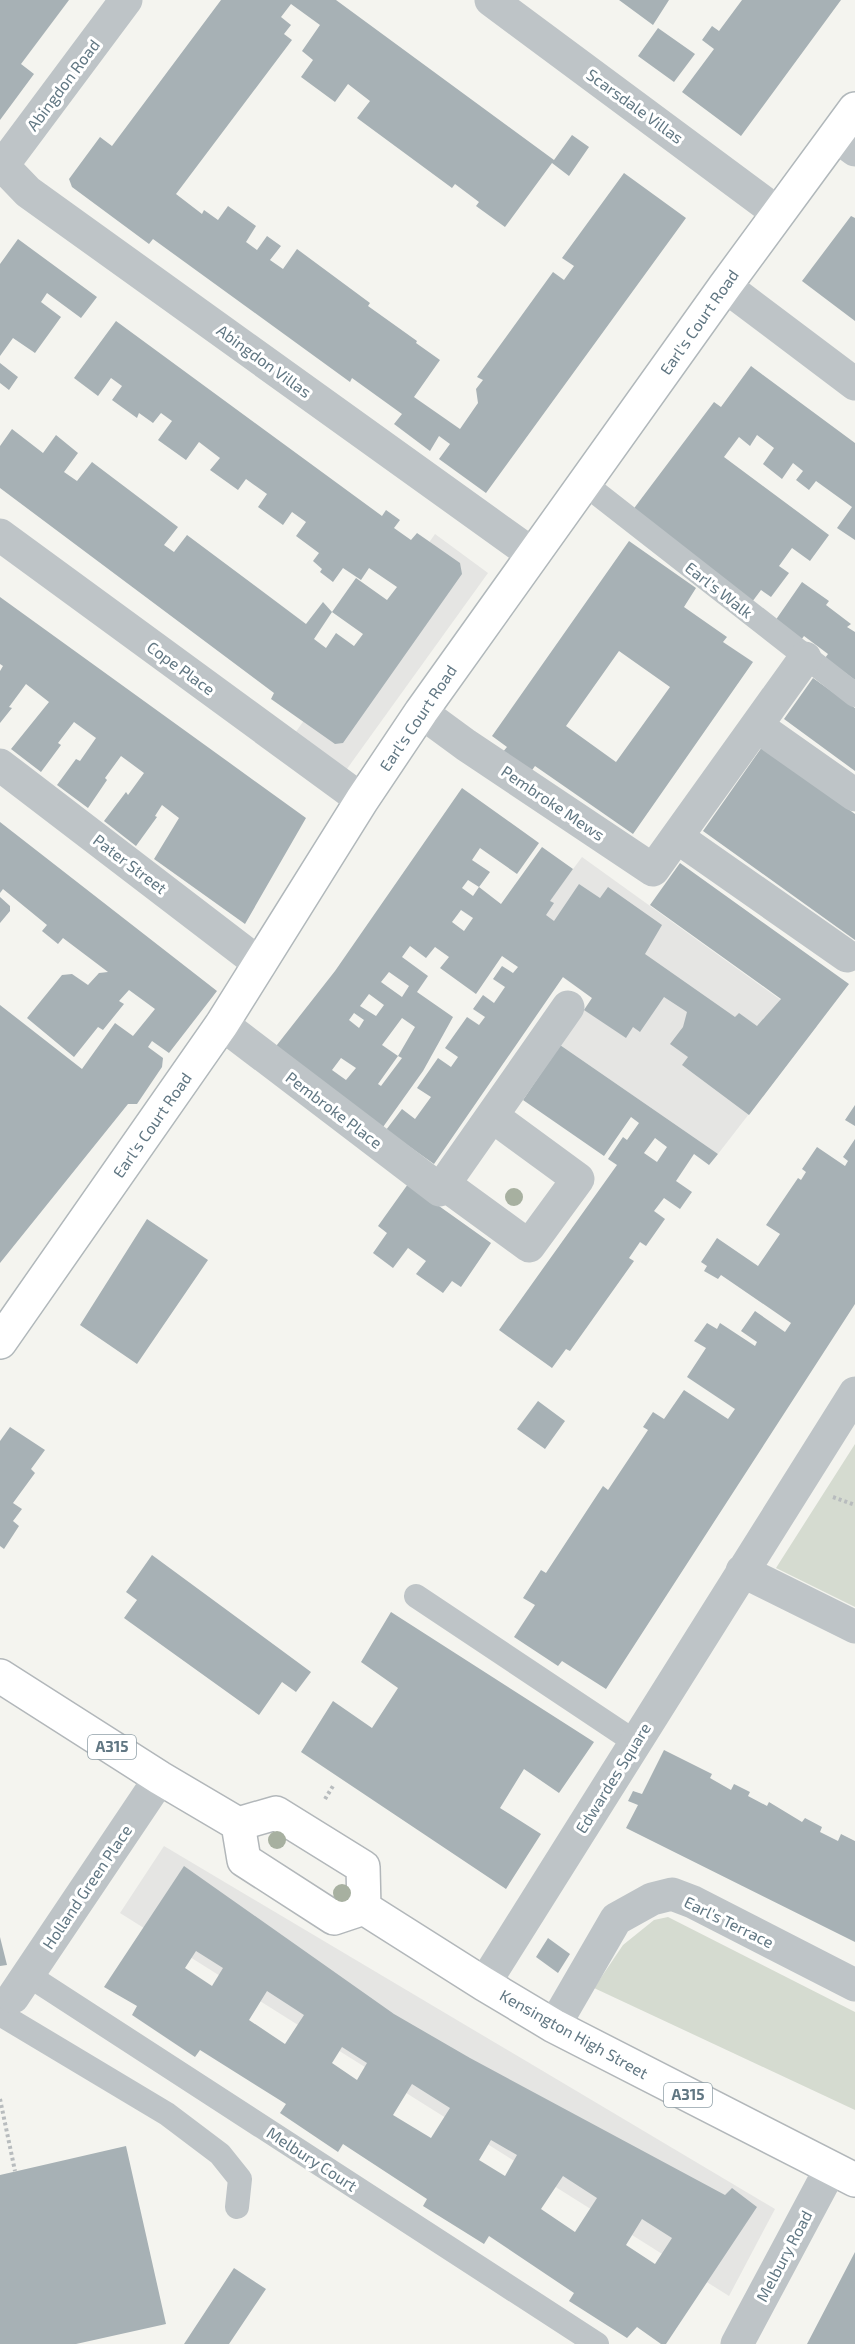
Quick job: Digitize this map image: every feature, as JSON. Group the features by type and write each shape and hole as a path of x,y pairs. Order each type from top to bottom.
{"main road":[{"name":"Earl's Court Road","path":"0,1342 222,1024 362,800 421,712 778,213 845,143 855,109"},
{"name":"A315","path":"0,1676 160,1778 238,1824"},
{"path":"276,1813 363,1867 364,1908 334,1918 244,1860 238,1824 276,1813"},
{"name":"Kensington High Street","path":"364,1908 554,2026 843,2174"}],"street":[{"name":"Abingdon Road","path":"1,166 126,0"},
{"name":"Scarsdale Villas","path":"491,0 778,213"},
{"name":"Abingdon Villas","path":"1,166 28,192 532,554"},
{"path":"725,286 855,384"},
{"name":"Cope Place","path":"0,535 362,800"},
{"name":"Pembroke Mews","path":"421,712 653,870 805,658"},
{"path":"757,726 855,795"},
{"name":"Pater Street","path":"0,765 260,964"},
{"path":"677,837 847,956"},
{"path":"444,1184 568,1007"},
{"name":"Pembroke Place","path":"222,1024 440,1190 444,1184 529,1246 578,1179 492,1116"},
{"name":"Edwardes Square","path":"484,1984 855,1393"},
{"path":"742,1571 855,1627"},
{"name":"Holland Green Place","path":"10,2000 160,1778"},
{"name":"Earl's Terrace","path":"554,2026 616,1919 652,1899 672,1894 693,1902 855,1985"},
{"name":"Melbury Road","path":"743,2342 843,2174"}],"lane":[{"name":"Earl's Walk","path":"585,484 855,695"},
{"path":"416,1596 635,1742"},
{"path":"10,2000 220,2154 240,2179 237,2207"},
{"name":"Melbury Court","path":"10,2000 74,2005 597,2344"}],"path":[{"path":"326,1799 333,1786"},
{"path":"0,2099 15,2171"}],"shaded area":[{"path":"435,534 488,573 344,773 293,736"},
{"path":"582,857 817,1026 718,1154 560,1045 592,998 513,942 550,900"},
{"path":"855,1444 855,1607 776,1568"},
{"path":"164,1846 775,2209 729,2296 120,1913"},
{"path":"668,1917 855,2012 855,2110 594,1988 623,1945 654,1920"}],"building":[{"path":"0,0 69,0 21,64 34,74 0,120"},
{"path":"221,0 336,0 554,160 572,135 589,147 569,176 552,163 505,227 476,206 479,202 455,184 452,188 357,118 370,101 348,84 335,102 301,77 313,60 302,51 320,25 291,4 281,17 291,25 284,34 292,40 176,194 202,214 204,210 218,220 228,206 256,226 246,242 257,250 267,236 281,246 270,260 283,269 297,249 370,303 368,306 440,360 414,397 460,429 478,403 476,389 483,380 477,377 553,272 564,280 574,266 562,258 624,173 686,218 486,493 439,459 450,444 439,436 430,451 394,424 402,414 352,378 350,382 153,239 149,244 72,187 69,179 100,137 112,146"},
{"path":"619,0 669,0 653,25"},
{"path":"742,0 841,0 741,136 682,92 714,49 702,40 712,26 719,31"},
{"path":"658,28 695,54 674,82 638,56"},
{"path":"851,216 855,218 855,321 802,281"},
{"path":"18,239 97,297 81,318 47,293 41,302 61,317 35,353 13,338 0,356 0,264"},
{"path":"116,321 382,516 386,510 400,520 394,528 411,540 417,533 460,563 462,574 343,743 335,744 271,699 274,693 0,488 0,446 12,429 43,453 56,435 78,453 64,472 77,481 92,462 178,527 164,545 174,552 187,535 306,624 323,602 332,612 356,578 387,600 397,587 369,568 361,580 343,568 333,582 320,572 322,569 313,561 319,553 296,536 306,522 292,512 283,525 258,507 267,494 246,479 238,490 210,470 220,458 199,442 186,460 158,440 172,421 161,413 153,423 139,413 137,418 112,400 122,386 111,378 98,396 74,378","holes":["332,612 363,634 354,646 336,633 326,648 314,639"]},
{"path":"0,363 18,377 9,390 0,383"},
{"path":"751,366 855,443 855,540 837,528 852,507 816,481 809,490 796,480 803,471 793,463 782,479 763,464 774,448 757,435 750,446 739,437 724,457 829,535 810,561 792,548 779,566 789,573 771,597 761,590 752,602 632,511 714,402 721,407"},
{"path":"629,541 696,588 684,607 727,637 723,642 753,662 633,834 535,766 530,773 502,753 507,747 492,736","holes":["619,651 670,687 616,762 566,726"]},
{"path":"802,582 829,601 826,605 851,624 847,627 855,632 855,680 825,658 828,654 804,636 801,640 775,621"},
{"path":"0,597 306,818 245,924 154,859 179,818 162,805 155,816 157,817 136,846 104,821 144,773 121,756 88,808 57,785 76,759 80,761 96,738 74,722 58,743 61,745 41,772 11,749 49,702 26,684 0,723 0,671 3,666 0,664"},
{"path":"813,678 855,708 855,771 784,719"},
{"path":"762,747 855,814 855,940 703,831"},
{"path":"462,788 539,843 517,874 480,848 472,860 490,872 479,887 501,904 542,847 573,869 550,901 554,903 546,915 554,921 579,884 600,898 608,887 662,925 645,954 735,1017 739,1013 757,1026 781,999 650,905 680,863 849,984 749,1115 682,1065 688,1057 670,1044 683,1027 687,1012 664,997 640,1032 633,1027 626,1038 584,1010 592,998 563,977 434,1164 386,1130 402,1109 415,1119 431,1097 417,1088 438,1058 451,1067 458,1057 445,1048 467,1017 479,1025 485,1017 473,1009 483,995 494,1003 505,987 493,979 502,966 513,973 518,967 502,956 476,994 440,968 449,957 435,947 426,958 410,946 402,957 428,976 417,992 453,1017 423,1071 383,1127 273,1050 335,971","holes":["468,880 479,887 473,896 462,888","461,910 473,918 464,931 452,922","389,972 409,986 402,997 381,982","369,994 384,1005 376,1016 360,1006","354,1013 364,1020 359,1028 349,1020","402,1018 415,1027 398,1056 382,1045","398,1056 402,1058 381,1086 378,1084","341,1058 356,1068 346,1080 332,1070"]},
{"path":"0,822 217,991 169,1053 152,1041 148,1047 163,1058 162,1067 137,1104 128,1104 0,1263 0,1005 82,1069 115,1023 133,1036 155,1009 129,990 119,1001 124,1004 103,1030 98,1027 74,1057 27,1018 62,975 72,974 88,985 99,973 108,972 63,938 58,944 42,931 47,925 3,889 0,893"},
{"path":"0,897 10,906 10,911 0,923"},
{"path":"560,1045 718,1154 709,1165 694,1154 676,1181 692,1192 680,1209 664,1198 654,1211 665,1219 646,1246 640,1242 629,1258 634,1261 570,1351 566,1349 552,1368 499,1330 617,1165 608,1159 623,1137 627,1140 639,1123 631,1117 604,1156 523,1100","holes":["655,1138 667,1147 657,1162 644,1153"]},
{"path":"855,1105 855,1126 845,1120"},
{"path":"855,1139 855,1304 606,1689 562,1661 558,1666 514,1637 535,1605 523,1598 541,1570 546,1573 603,1486 608,1490 648,1430 643,1427 653,1412 664,1419 684,1390 728,1419 735,1409 687,1377 706,1348 694,1341 707,1323 717,1329 720,1323 755,1346 757,1342 741,1331 755,1311 785,1332 791,1323 721,1275 718,1279 704,1271 707,1266 701,1262 717,1238 758,1266 780,1234 766,1225 798,1178 801,1180 806,1172 802,1169 817,1147 845,1166 848,1161 843,1157"},
{"path":"408,1184 491,1243 461,1287 452,1281 443,1293 416,1274 426,1261 408,1248 393,1268 373,1253 387,1233 378,1226"},
{"path":"147,1219 208,1260 137,1364 80,1325"},
{"path":"538,1401 565,1421 545,1449 517,1429"},
{"path":"10,1427 45,1450 31,1469 35,1473 13,1503 22,1509 13,1521 19,1526 4,1549 0,1546 0,1441"},
{"path":"152,1555 311,1672 296,1692 282,1682 259,1715 124,1618 137,1600 126,1592"},
{"path":"391,1612 594,1742 559,1793 524,1769 500,1808 541,1834 506,1889 301,1752 333,1701 372,1728 398,1688 361,1662"},
{"path":"664,1750 712,1774 710,1778 731,1790 734,1784 750,1792 748,1796 767,1806 769,1802 802,1822 805,1818 822,1827 820,1832 838,1841 841,1834 855,1841 855,1942 626,1828 638,1805 628,1801 633,1791 642,1794"},
{"path":"184,1866 394,2014 470,2058 725,2195 732,2188 757,2207 666,2344 661,2344 637,2327 627,2338 569,2301 574,2293 489,2236 484,2244 423,2206 427,2199 343,2144 338,2152 280,2113 286,2104 200,2050 195,2057 132,2015 137,2006 104,1987","holes":["196,1951 223,1968 212,1986 185,1968","267,1991 304,2015 285,2044 249,2020","342,2047 367,2063 357,2080 332,2063","412,2084 450,2108 431,2138 393,2115","491,2140 517,2155 505,2176 479,2160","563,2176 597,2198 575,2232 541,2209","642,2219 672,2238 655,2264 626,2245"]},
{"path":"0,1937 7,1965 0,1966"},
{"path":"548,1938 570,1954 558,1973 536,1957"},
{"path":"126,2146 166,2324 76,2344 0,2344 0,2175"},
{"path":"855,2252 855,2344 807,2344"},
{"path":"234,2268 266,2289 229,2344 184,2344"}]}
